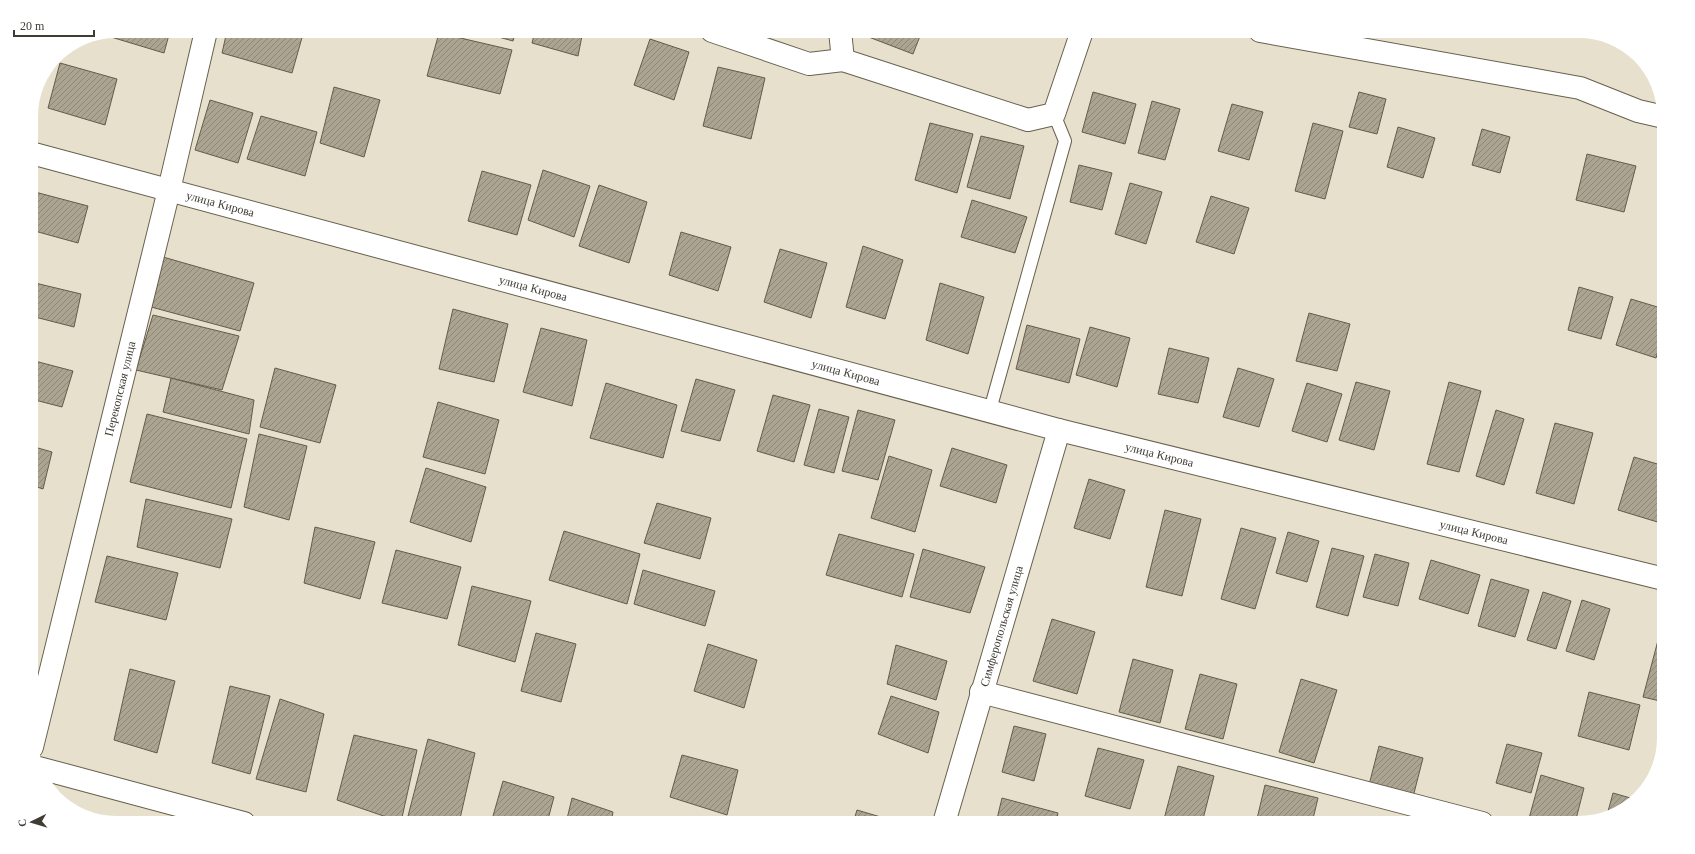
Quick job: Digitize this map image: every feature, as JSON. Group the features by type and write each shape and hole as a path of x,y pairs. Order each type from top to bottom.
{"street":[{"name":"Перекопская улица","path":"38,723 169,190 204,38"},
{"path":"733,38 809,64 843,60 1028,120 1054,114 1080,38"},
{"path":"841,38 843,60"},
{"path":"1299,38 1580,88 1638,111 1657,115"},
{"name":"улица Кирова","path":"38,155 990,410 1059,430 1657,577"},
{"name":"Симферопольская улица","path":"946,816 981,692 1059,430"},
{"path":"981,692 1455,816"},
{"path":"45,770 218,816"}],"lane":[{"path":"990,410 1065,141 1054,114"}],"building":[{"path":"115,38 168,38 164,53"},
{"path":"225,38 302,38 292,73 222,53"},
{"path":"438,38 460,38 512,50 500,94 427,76"},
{"path":"502,38 514,38 513,41"},
{"path":"533,38 582,38 578,56 532,43"},
{"path":"871,38 919,38 913,54"},
{"path":"650,39 689,52 674,100 634,85"},
{"path":"60,63 117,79 105,125 48,108"},
{"path":"718,67 765,78 751,139 703,126"},
{"path":"334,87 380,100 364,157 320,143"},
{"path":"1093,92 1136,104 1125,144 1082,132"},
{"path":"1359,92 1386,99 1377,134 1349,127"},
{"path":"210,100 253,113 238,163 195,150"},
{"path":"1152,101 1180,109 1165,160 1138,153"},
{"path":"1232,104 1263,112 1249,160 1218,151"},
{"path":"261,116 317,132 305,176 247,159"},
{"path":"930,123 973,134 957,193 915,180"},
{"path":"1313,123 1343,131 1325,199 1295,191"},
{"path":"1398,127 1435,138 1423,178 1387,167"},
{"path":"1482,129 1510,137 1500,173 1472,165"},
{"path":"981,136 1024,146 1010,199 967,187"},
{"path":"1587,154 1636,166 1624,212 1576,200"},
{"path":"1079,165 1112,173 1102,210 1070,202"},
{"path":"543,170 590,186 574,237 528,220"},
{"path":"482,171 531,185 517,235 468,221"},
{"path":"1130,183 1162,192 1146,244 1115,234"},
{"path":"599,185 647,202 629,263 579,246"},
{"path":"38,193 88,206 78,243 38,232"},
{"path":"1211,196 1249,208 1234,254 1196,242"},
{"path":"972,200 1027,217 1015,253 961,237"},
{"path":"681,232 731,247 718,291 669,275"},
{"path":"863,246 903,260 885,319 846,307"},
{"path":"780,249 827,263 811,318 764,302"},
{"path":"163,257 254,283 240,331 151,307"},
{"path":"940,283 984,297 968,354 926,340"},
{"path":"38,284 81,294 74,327 38,318"},
{"path":"1579,287 1613,297 1601,339 1568,330"},
{"path":"1631,299 1657,307 1656,358 1616,345"},
{"path":"453,309 508,324 494,382 439,369"},
{"path":"1309,313 1350,324 1337,371 1296,361"},
{"path":"153,315 239,336 222,390 136,370"},
{"path":"1027,325 1080,339 1069,383 1016,369"},
{"path":"1090,327 1130,338 1117,387 1076,375"},
{"path":"541,328 587,340 572,406 523,392"},
{"path":"1169,348 1209,358 1198,403 1158,394"},
{"path":"38,362 73,371 62,407 38,401"},
{"path":"275,368 336,385 320,443 260,427"},
{"path":"1238,368 1274,379 1259,427 1223,417"},
{"path":"171,378 254,400 249,434 163,412"},
{"path":"696,379 735,390 720,441 681,431"},
{"path":"1356,382 1390,391 1374,450 1339,440"},
{"path":"1449,382 1481,391 1459,472 1427,464"},
{"path":"606,383 677,405 663,458 590,438"},
{"path":"1307,383 1342,394 1327,442 1292,431"},
{"path":"773,395 810,405 794,462 757,451"},
{"path":"438,402 499,420 485,474 423,457"},
{"path":"819,409 849,417 834,473 804,465"},
{"path":"858,410 895,420 878,480 842,471"},
{"path":"1496,410 1524,419 1504,485 1476,476"},
{"path":"147,414 247,439 231,508 130,482"},
{"path":"1555,423 1593,433 1574,504 1536,493"},
{"path":"259,434 307,446 289,520 244,507"},
{"path":"38,448 52,452 43,489 38,487"},
{"path":"952,448 1007,465 996,503 940,486"},
{"path":"889,456 932,470 915,532 871,518"},
{"path":"1634,457 1657,464 1657,522 1618,510"},
{"path":"426,468 486,487 471,542 410,522"},
{"path":"1089,479 1125,490 1110,539 1074,528"},
{"path":"146,499 232,519 220,568 137,547"},
{"path":"657,503 711,518 700,559 644,543"},
{"path":"1165,510 1201,519 1182,596 1146,587"},
{"path":"315,527 375,542 360,599 304,583"},
{"path":"1241,528 1276,538 1255,609 1221,599"},
{"path":"564,531 640,554 627,604 549,580"},
{"path":"1288,532 1319,541 1307,582 1276,573"},
{"path":"839,534 914,554 902,597 826,575"},
{"path":"1332,548 1364,556 1348,616 1316,607"},
{"path":"923,549 985,567 970,613 910,597"},
{"path":"396,550 461,567 447,619 382,603"},
{"path":"1375,554 1409,563 1398,606 1363,597"},
{"path":"107,556 178,573 166,620 95,602"},
{"path":"1431,560 1480,575 1468,614 1419,599"},
{"path":"643,570 715,591 705,626 634,604"},
{"path":"1491,579 1529,590 1515,637 1478,626"},
{"path":"472,586 531,601 515,662 458,645"},
{"path":"1543,592 1571,601 1556,649 1527,640"},
{"path":"1582,600 1610,609 1594,660 1566,651"},
{"path":"1052,619 1095,632 1077,694 1033,681"},
{"path":"536,633 576,644 561,702 521,691"},
{"path":"708,644 757,660 744,708 694,691"},
{"path":"1657,644 1657,700 1643,697"},
{"path":"896,645 947,661 936,700 887,684"},
{"path":"1133,659 1173,670 1160,723 1119,712"},
{"path":"130,669 175,681 157,753 114,740"},
{"path":"1200,674 1237,684 1223,739 1185,729"},
{"path":"1301,679 1337,690 1314,763 1279,752"},
{"path":"230,686 270,696 250,774 212,763"},
{"path":"1589,692 1640,705 1629,750 1578,736"},
{"path":"891,696 939,712 928,753 878,734"},
{"path":"280,699 324,714 306,792 256,779"},
{"path":"1014,726 1046,734 1034,781 1002,772"},
{"path":"354,735 417,750 402,816 384,816 337,800"},
{"path":"428,739 475,753 461,816 408,816"},
{"path":"1507,744 1542,753 1531,793 1496,783"},
{"path":"1379,746 1423,758 1413,797 1369,785"},
{"path":"1098,748 1144,760 1130,809 1085,796"},
{"path":"682,755 738,770 727,815 670,797"},
{"path":"1178,766 1214,776 1204,816 1165,816"},
{"path":"1541,775 1584,788 1577,816 1530,816"},
{"path":"503,781 554,797 549,816 493,816"},
{"path":"1265,785 1318,798 1314,816 1258,816"},
{"path":"1613,793 1629,798 1614,808 1608,810"},
{"path":"572,798 613,812 612,816 568,816"},
{"path":"1002,798 1058,813 1057,816 998,816"},
{"path":"857,810 877,816 855,816"}]}
